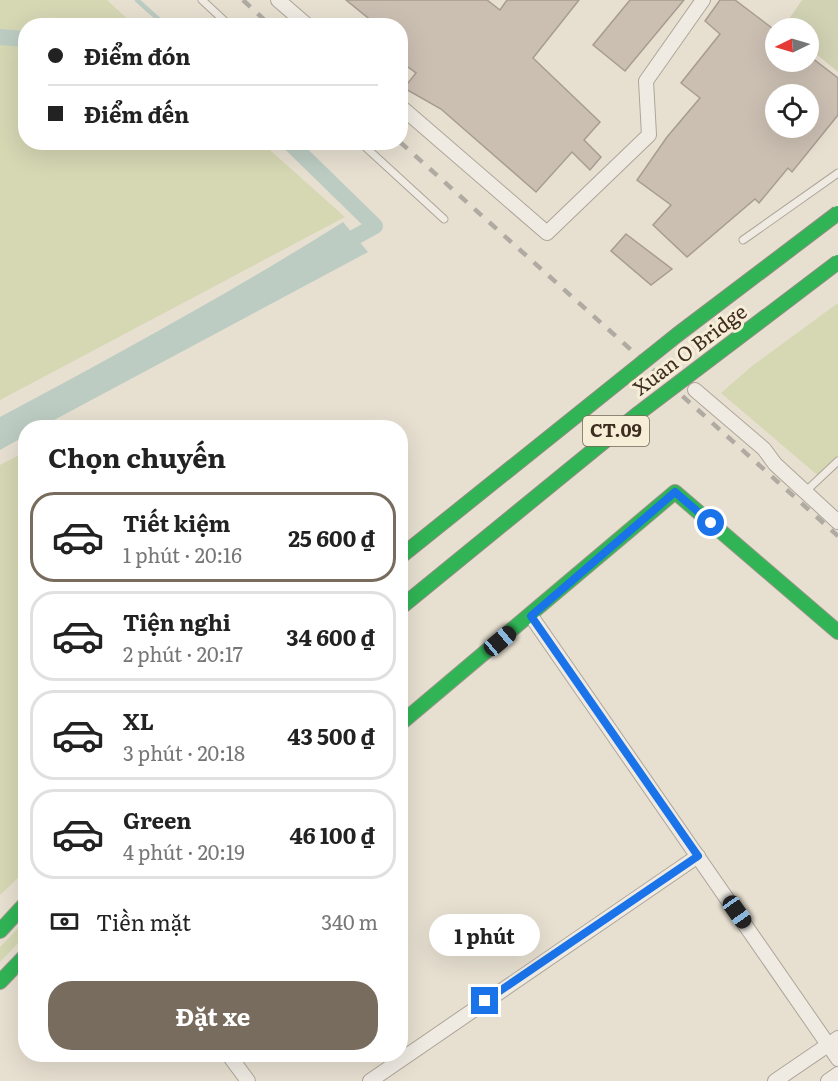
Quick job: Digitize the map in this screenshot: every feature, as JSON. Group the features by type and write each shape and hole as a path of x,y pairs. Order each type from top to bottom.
{"main road":[{"name":"Xuan O Bridge","path":"408,551 651,355 838,213"},
{"name":"Xuan O Bridge","path":"408,601 639,413 838,262"},
{"path":"408,717 531,616 675,492 838,632"},
{"path":"0,931 18,912"},
{"path":"0,982 18,963"}],"street":[{"path":"278,0 299,18"},
{"path":"408,113 547,232 649,135 646,81 703,0"},
{"path":"695,390 764,449 775,464 838,522"},
{"path":"531,616 698,856 833,1041 838,1059"},
{"path":"408,1055 698,856"},
{"path":"775,1081 833,1041"},
{"path":"234,1062 248,1081"},
{"path":"370,1081 398,1062"},
{"path":"828,1081 838,1074"}],"lane":[{"path":"202,0 221,18"},
{"path":"369,150 444,219"},
{"path":"743,240 838,173"},
{"path":"805,492 838,460"}],"green space":[{"path":"0,0 107,0 126,18 18,18 18,150 270,150 345,217 0,400"},
{"path":"802,0 838,0 838,72 819,56 819,18 790,18"},
{"path":"838,303 838,463 822,479 721,393 752,366"},
{"path":"18,456 18,878 0,895 0,465"},
{"path":"18,928 18,943 0,962 0,947"}],"shaded area":[{"path":"343,222 368,252 54,420 18,420 18,440 0,450 0,417 130,347"}],"building":[{"path":"346,0 487,0 500,10 507,0 579,0 533,58 600,122 584,140 601,157 590,170 572,152 536,192 441,109 408,90 408,83 416,73 408,67 408,18 368,18"},
{"path":"630,0 684,0 625,71 593,45"},
{"path":"720,0 735,0 765,23 765,72 819,72 819,63 838,78 838,115 792,172 788,168 759,203 755,199 687,257 653,225 671,205 637,180 667,137 700,98 681,83 720,34 705,21"},
{"path":"626,234 672,269 651,285 611,251"}],"waterway":[{"path":"137,0 157,18"},
{"path":"0,37 18,38"},
{"path":"297,150 375,226 337,247"}],"railway":[{"path":"243,0 262,18"},
{"path":"408,149 838,536"}],"traffic: fast":[{"path":"408,551 677,335 838,213"},
{"path":"408,601 639,413 838,262"},
{"path":"408,717 675,492 838,632"},
{"path":"0,931 18,912"},
{"path":"0,982 18,963"}],"route":[{"path":"485,1001 698,856 531,616 675,492 711,523"}]}
